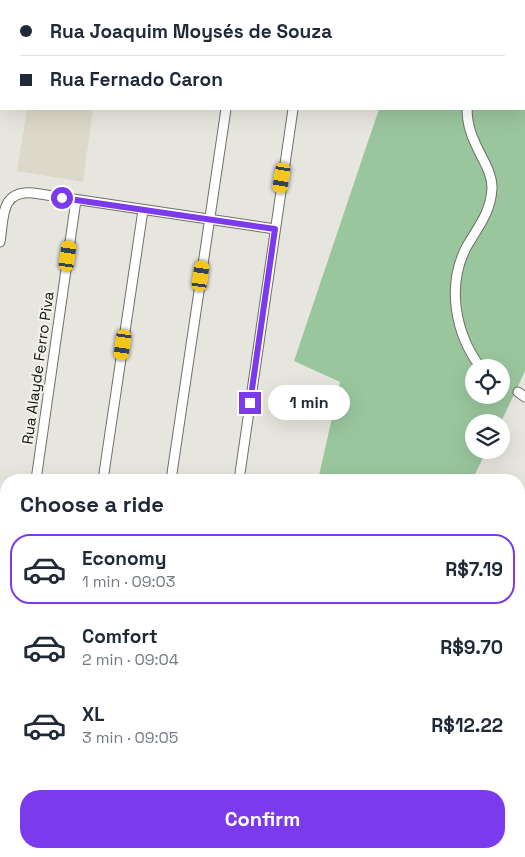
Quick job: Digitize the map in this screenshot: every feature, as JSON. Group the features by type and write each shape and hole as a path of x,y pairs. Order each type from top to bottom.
{"street":[{"path":"172,474 226,110"},
{"path":"240,474 293,110"},
{"path":"467,110 470,132 491,178 491,196 484,220 464,253 456,283 455,298 458,320 466,345 475,359"},
{"path":"0,242 7,204 11,197 18,193 33,193 275,229"},
{"name":"Rua Alayde Ferro Piva","path":"37,474 76,200"},
{"path":"104,474 143,210"}],"shaded area":[{"path":"27,110 93,110 83,182 17,171"}],"green space":[{"path":"379,110 525,110 525,371 510,403 510,359 465,359 465,404 509,404 505,414 465,414 465,459 482,459 475,474 319,474 340,382 294,361"}],"route":[{"path":"62,198 275,229 250,403"}]}
